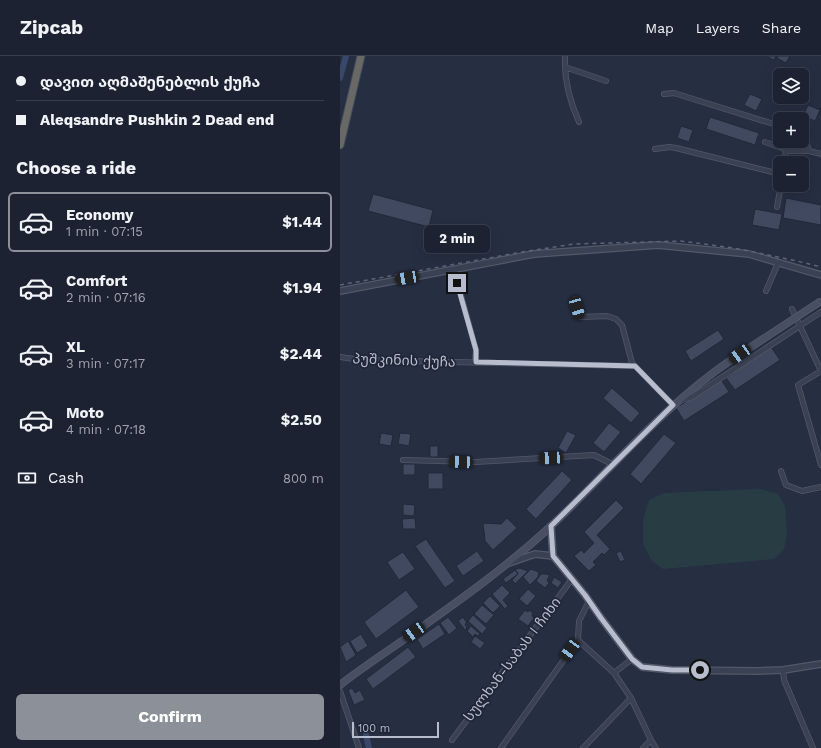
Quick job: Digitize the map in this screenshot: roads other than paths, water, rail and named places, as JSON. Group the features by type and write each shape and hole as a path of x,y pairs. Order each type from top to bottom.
{"highway":[{"path":"340,145 361,56"}],"main road":[{"path":"340,685 471,592 551,526 674,403 707,376 821,301"}],"street":[{"path":"565,56 564,73 571,105 579,122"},
{"path":"565,67 606,81"},
{"path":"664,94 674,93 773,124"},
{"path":"765,142 786,150 821,154"},
{"path":"655,149 669,147 676,148 773,172"},
{"path":"808,148 809,152"},
{"path":"785,156 786,150"},
{"path":"778,207 780,192"},
{"path":"340,291 534,254 658,245 750,254 821,275"},
{"path":"766,291 778,263"},
{"path":"454,270 476,350 476,362"},
{"path":"574,299 580,317 607,316 616,319 622,325 632,363 674,403 692,397 821,312"},
{"path":"792,309 821,371 798,386 821,465"},
{"name":"პუშკინის ქუჩა","path":"340,357 361,360 635,366"},
{"path":"403,460 475,462 594,455 612,464"},
{"path":"781,471 786,485 802,491 821,487"},
{"path":"551,526 553,556 596,610 632,659 642,667 672,670 783,670 821,664"},
{"path":"505,564 535,554 553,556"},
{"name":"სულხან-საბას I ჩიხი","path":"452,740 572,579"},
{"path":"501,748 578,640 579,621 589,601"},
{"path":"578,640 614,673 631,698 656,748"},
{"path":"614,673 632,659"},
{"path":"783,670 784,680 813,748"},
{"path":"340,691 359,748"},
{"path":"583,748 631,698"},
{"path":"643,748 651,740"}],"waterway":[{"path":"340,78 346,56"},
{"path":"366,735 369,748"}],"railway":[{"path":"340,285 574,244 681,241 734,248 821,267"}]}
